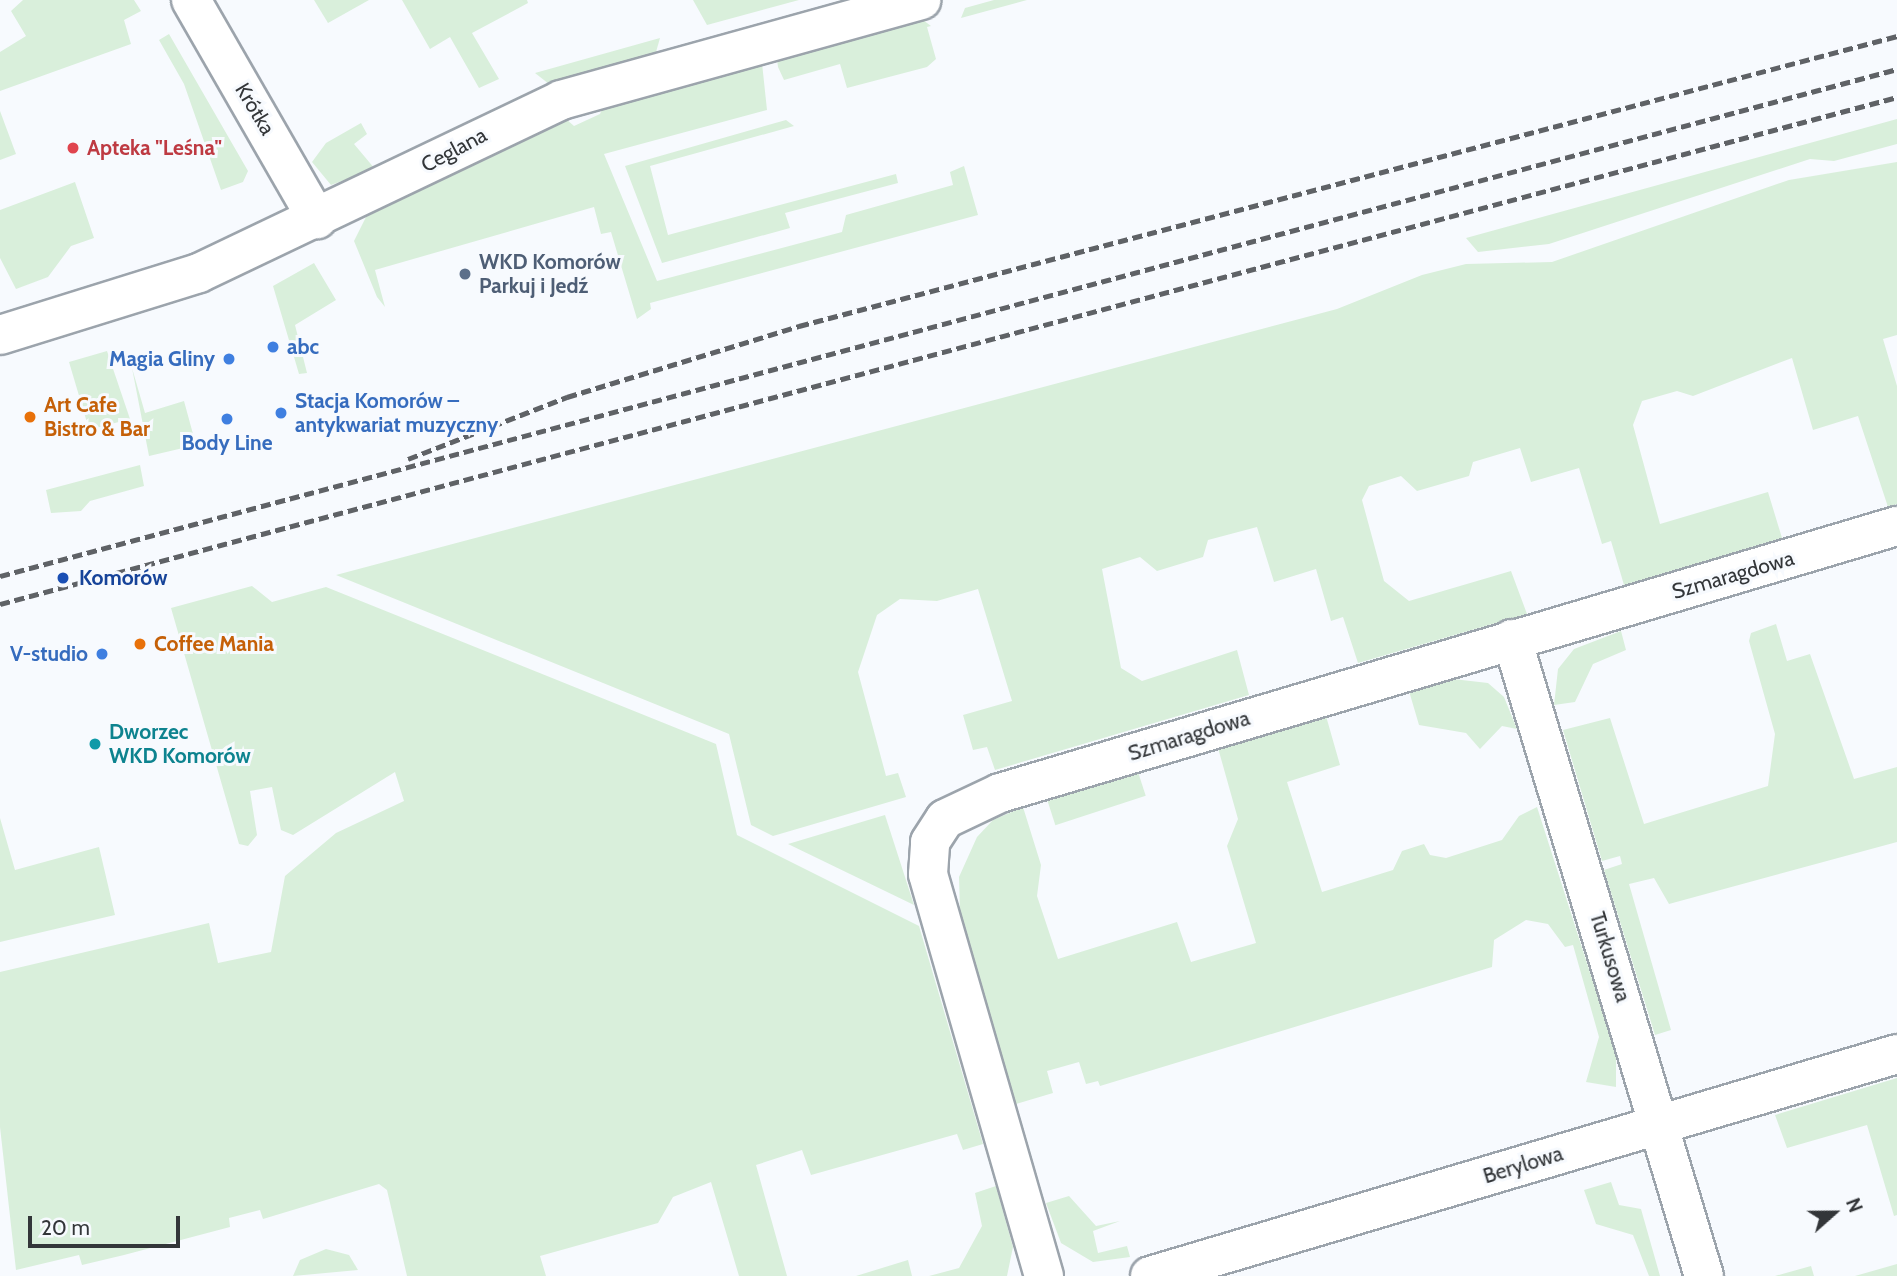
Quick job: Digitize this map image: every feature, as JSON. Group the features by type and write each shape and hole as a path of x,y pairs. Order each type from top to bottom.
{"street":[{"name":"Krótka","path":"191,0 317,219"},
{"name":"Ceglana","path":"0,335 199,274 561,100 921,0"},
{"name":"Szmaragdowa","path":"1044,1276 928,874 936,829 958,809 1000,793 1897,526"},
{"name":"Turkusowa","path":"1513,639 1704,1276"},
{"name":"Berylowa","path":"1150,1276 1897,1054"}],"green space":[{"path":"23,0 134,0 141,11 124,20 131,44 0,91 0,52 26,36 11,11"},
{"path":"314,0 369,0 328,23"},
{"path":"402,0 527,0 528,3 472,33 499,79 479,88 450,37 430,49"},
{"path":"693,0 799,0 707,25"},
{"path":"994,0 1027,0 961,18 965,8"},
{"path":"923,20 931,26 927,27 936,59 927,67 847,88 840,64 784,80 778,67 777,59"},
{"path":"169,34 248,171 243,182 221,190 184,84 159,40"},
{"path":"660,38 656,52 549,84 535,73"},
{"path":"762,63 767,110 604,154 657,281 842,232 846,215 953,185 950,172 964,166 978,215 650,303 651,309 637,319 611,232 601,234 594,207 375,270 385,307 377,297 354,241 366,217 526,134 566,119 574,126 600,114 603,107"},
{"path":"0,111 16,154 0,160"},
{"path":"1897,119 1897,144 1834,161 1810,159 1549,244 1478,252 1466,238"},
{"path":"786,120 794,126 650,166 668,235 896,174 898,183 785,213 790,228 662,263 625,166"},
{"path":"361,123 367,134 354,144 375,169 331,185 312,162 326,143"},
{"path":"1897,162 1897,335 1883,339 1897,386 1897,504 1888,507 1858,416 1813,430 1792,358 1693,396 1677,391 1642,401 1633,425 1660,524 1768,492 1782,538 1624,585 1611,541 1602,544 1579,468 1531,482 1520,448 1473,462 1469,476 1417,491 1401,476 1369,486 1362,500 1384,581 1409,601 1511,571 1527,614 1358,663 1343,617 1331,621 1316,569 1274,582 1257,527 1208,540 1203,557 1157,571 1140,557 1102,569 1121,668 1142,681 1237,650 1249,695 995,770 987,747 973,750 963,715 1012,701 978,589 937,601 900,599 877,615 858,672 886,776 898,773 906,797 773,836 751,825 729,734 336,575 1337,309 1422,275 1466,264 1552,262 1789,180"},
{"path":"75,182 94,238 71,246 48,277 16,289 0,258 0,210"},
{"path":"314,263 336,300 295,325 307,373 299,374 273,286"},
{"path":"107,351 130,419 96,428 88,426 69,362"},
{"path":"132,368 145,413 184,401 196,445 149,456"},
{"path":"140,465 144,486 90,501 81,511 51,513 46,490"},
{"path":"252,586 272,602 326,587 716,744 737,835 919,926 983,1144 963,1150 957,1134 811,1175 802,1150 756,1165 787,1276 739,1276 711,1182 673,1197 658,1223 540,1256 546,1276 407,1276 387,1190 379,1184 263,1219 260,1210 229,1218 230,1227 82,1265 79,1255 16,1270 0,1127 0,972 209,923 218,963 271,952 285,876 336,833 404,801 395,772 293,835 281,830 272,787 250,791 257,835 248,846 239,844 171,608"},
{"path":"1776,624 1787,661 1810,654 1854,779 1897,767 1897,842 1669,904 1654,878 1629,884 1671,1030 1655,1035 1604,870 1622,864 1620,856 1602,861 1563,730 1610,718 1644,824 1768,786 1775,734 1749,641 1751,633"},
{"path":"1621,631 1626,650 1593,664 1575,702 1554,705 1558,669 1574,649"},
{"path":"1453,679 1488,683 1504,697 1517,729 1502,726 1480,749 1466,733 1419,725 1409,691"},
{"path":"1326,716 1340,765 1287,782 1322,892 1393,870 1402,851 1424,844 1430,855 1446,858 1502,840 1519,816 1537,807 1616,1054 1616,1087 1586,1082 1599,1037 1573,945 1565,947 1548,924 1526,920 1494,940 1492,967 1100,1086 1098,1081 1086,1084 1079,1062 1047,1071 1053,1093 1016,1104 960,912 959,877 977,837 993,820 1023,807 1041,865 1037,896 1058,959 1177,922 1191,962 1256,943 1227,846 1238,819 1218,748"},
{"path":"1138,772 1146,796 1055,825 1048,801"},
{"path":"885,815 914,905 788,844"},
{"path":"0,818 15,870 99,847 115,915 0,942"},
{"path":"1897,1078 1897,1215 1894,1216 1867,1125 1787,1148 1775,1115"},
{"path":"1611,1182 1619,1205 1641,1209 1660,1276 1649,1276 1633,1235 1596,1224 1584,1190"},
{"path":"996,1186 1013,1247 1007,1276 929,1276 959,1268 982,1226 975,1193"},
{"path":"1069,1196 1096,1226 1120,1221 1093,1231 1098,1253 1127,1246 1130,1257 1093,1262 1061,1243 1046,1203"},
{"path":"326,1249 349,1255 358,1270 293,1276 300,1260"},
{"path":"908,1260 912,1276 856,1276"},
{"path":"1897,1264 1897,1276 1855,1276"},
{"path":"1811,1266 1814,1276 1775,1276"}],"railway":[{"path":"408,459 567,397 799,326 1897,36"},
{"path":"0,576 1897,69"},
{"path":"0,604 1897,97"}],"place":[{"name":"Apteka \"Leśna\"","path":"73,148"},
{"name":"WKD Komorów Parkuj i Jedź","path":"465,274"},
{"name":"abc","path":"273,347"},
{"name":"Magia Gliny","path":"229,359"},
{"name":"Stacja Komorów – antykwariat muzyczny","path":"281,413"},
{"name":"Art Cafe Bistro & Bar","path":"30,417"},
{"name":"Body Line","path":"227,419"},
{"name":"Komorów","path":"63,578"},
{"name":"Coffee Mania","path":"140,644"},
{"name":"V-studio","path":"102,654"},
{"name":"Dworzec WKD Komorów","path":"95,744"}]}
